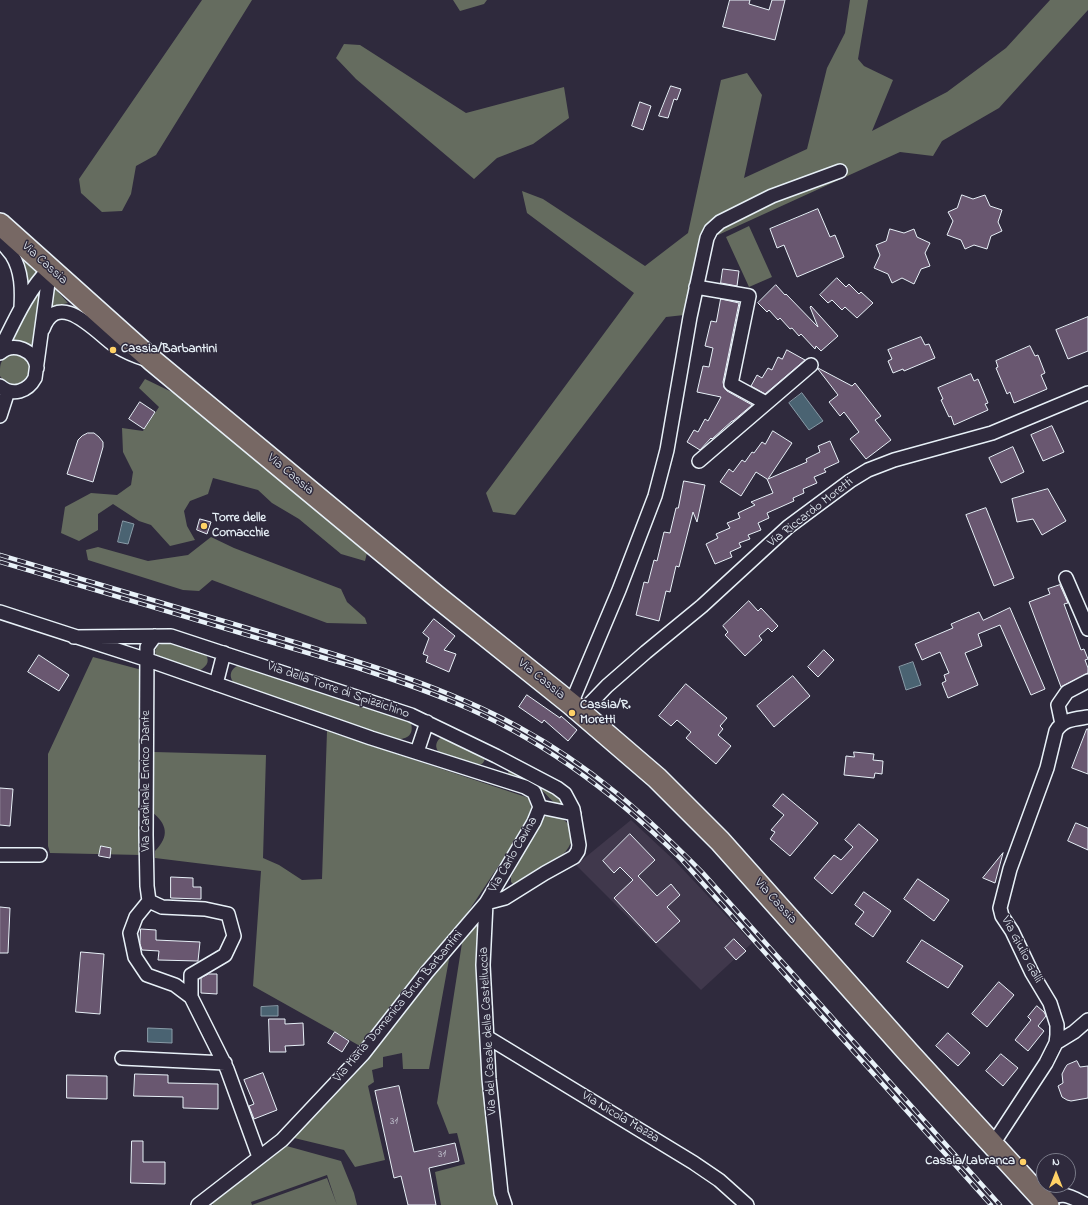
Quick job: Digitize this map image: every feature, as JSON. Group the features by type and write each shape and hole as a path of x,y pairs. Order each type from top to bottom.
{"main road":[{"name":"Via Cassia","path":"0,224 153,362 435,595 576,709 657,778 720,841 908,1052 1047,1203"}],"street":[{"path":"576,709 655,496 667,450 696,287 707,238 711,230 720,222 772,196 840,171"},
{"path":"0,240 12,256 18,270 21,281 21,308"},
{"path":"0,350 21,308 37,283 50,268"},
{"path":"0,416 4,388 14,392 27,388 35,378 50,268"},
{"path":"696,287 749,296 731,384 766,403"},
{"path":"41,334 45,324 52,316 60,312 72,313 83,319 122,350 153,362"},
{"path":"0,354 9,348 23,349 29,352 34,358 37,371"},
{"path":"699,461 811,365"},
{"name":"Via Riccardo Moretti","path":"576,709 607,686 702,606 788,527 838,488 858,476 894,460 992,433 1088,393"},
{"path":"1066,578 1088,629"},
{"name":"Via della Torre di Spizzichino","path":"0,612 148,660 371,738 525,787 534,792 540,806"},
{"name":"Via Cardinale Enrico Dante","path":"149,901 147,886 146,835 148,647 155,636"},
{"name":"Via della Torre di Spizzichino","path":"74,637 171,636 393,709 427,722 557,788 565,794 570,802 574,814"},
{"path":"216,684 224,653"},
{"path":"1088,680 1067,692 1058,705 1062,724 1072,719 1088,717"},
{"path":"417,752 427,722"},
{"name":"Via Giulio Galli","path":"993,1144 1046,1063 1056,1043 1057,1025 1050,1003 1032,973 1012,931 1002,916 1000,908 1010,869 1047,768 1056,731 1062,724"},
{"path":"486,774 496,756"},
{"path":"486,904 505,898 574,857 578,851 574,814 540,806"},
{"name":"Via Carlo Cavina","path":"486,904 534,822 540,806"},
{"path":"0,855 40,855"},
{"path":"191,997 191,975 225,955 234,936 228,914 205,909 162,907 149,901 136,917 130,933 135,957 147,975 175,985 191,997 225,1064 259,1157"},
{"name":"Via del Casale della Castelluccia","path":"486,904 483,965 489,1079 501,1193 505,1205"},
{"name":"Via Maria Domenica Brun Barbantini","path":"198,1205 282,1140 363,1054 427,972 486,904"},
{"path":"1056,1043 1074,1032 1088,1020"},
{"name":"Via Nicola Mazza","path":"487,1037 694,1163 719,1180 747,1205"},
{"path":"122,1058 225,1064"},
{"path":"1047,1203 1053,1196 1063,1194 1087,1205"}],"shaded area":[{"path":"631,820 675,861 752,943 701,990 576,865"}],"green space":[{"path":"202,0 252,0 156,155 136,166 131,194 122,211 102,212 81,193 79,179"},
{"path":"453,0 487,0 484,4 460,11"},
{"path":"850,0 868,0 858,59 864,66 893,80 872,131 947,92 1006,48 1050,0 1088,0 1088,10 999,108 942,141 933,156 900,152 718,235 702,234 684,315 666,317 515,515 493,512 486,493 634,293 527,213 522,191 543,199 645,266 688,233 721,80 747,73 762,95 744,178 807,149 827,68 845,33"},
{"path":"344,44 360,45 466,113 564,87 569,118 533,144 497,158 474,179 356,79 336,58"},
{"path":"749,226 772,277 749,287 726,237"},
{"path":"22,262 25,262 37,273 27,283"},
{"path":"40,288 33,347 9,343 36,290"},
{"path":"53,289 56,290 68,303 50,307"},
{"path":"11,353 25,357 30,364 31,372 29,377 21,383 15,384 4,381 0,376 1,362"},
{"path":"145,379 176,394 287,476 368,549 365,561 341,554 299,519 272,503 258,490 213,478 208,494 190,501 184,511 187,526 195,540 170,546 151,525 139,521 113,504 98,514 98,530 79,541 61,533 65,507 91,493 117,495 131,485 133,472 123,452 122,428 143,431 159,407 139,388"},
{"path":"211,537 234,548 341,589 347,602 365,618 367,624 327,623 212,580 199,591 183,590 88,560 86,550 98,547 148,561 188,555"},
{"path":"169,642 204,651 208,660 207,664 199,671 156,656 155,651 158,645"},
{"path":"93,657 142,670 140,811 141,855 50,853 48,846 48,754"},
{"path":"245,663 410,720 412,729 410,735 401,739 396,739 239,687 232,680 231,673 236,667"},
{"path":"327,731 529,798 531,808 525,826 464,918 360,1046 253,986 261,871 155,858 155,851 163,840 165,830 161,821 152,812 154,752 266,755 263,858 279,865 302,880 322,879"},
{"path":"444,736 484,755 484,762 477,765 441,754 437,749 436,744 441,737"},
{"path":"510,769 559,795 566,807 557,804 533,784 509,776 508,771"},
{"path":"549,814 559,817 569,825 572,834 571,843 566,851 551,864 513,884 511,882 511,877 542,819"},
{"path":"478,919 479,968 501,1205 441,1205 435,1172 465,1164 457,1133 449,1134 437,1103 462,943"},
{"path":"450,954 429,1069 403,1069 402,1053 383,1057 383,1067 372,1070 374,1082 368,1086 385,1160 355,1167 344,1150 290,1137"},
{"path":"283,1145 341,1161 354,1193 357,1205 337,1205 327,1175 251,1202 252,1205 213,1205 211,1202"},
{"path":"327,1178 337,1205 252,1205"}],"water":[{"path":"802,393 823,421 809,430 789,403"},
{"path":"123,521 134,524 128,544 118,542"},
{"path":"913,662 921,685 906,690 899,667"},
{"path":"278,1006 278,1016 261,1016 261,1007"},
{"path":"148,1028 172,1029 172,1043 148,1042"}],"building":[{"path":"730,0 750,0 749,4 769,10 772,0 785,0 775,40 723,27"},
{"path":"671,86 681,89 677,100 674,99 668,118 659,116"},
{"path":"640,102 651,106 643,130 632,126"},
{"path":"962,195 973,199 985,195 990,206 1002,210 998,222 1002,231 991,236 987,249 974,245 965,249 961,240 947,235 953,221 948,212 957,208"},
{"path":"818,209 830,237 835,235 844,257 797,277 784,245 777,248 770,229"},
{"path":"890,229 904,233 914,229 917,237 930,243 925,253 930,266 921,269 914,284 902,278 892,283 888,274 874,268 880,255 876,245 886,241"},
{"path":"723,269 739,271 737,286 721,283"},
{"path":"837,278 846,287 849,284 859,294 861,292 873,303 857,318 845,307 842,310 832,300 828,303 820,295"},
{"path":"776,285 818,327 810,307 811,306 838,336 821,351 816,346 815,349 801,334 799,336 780,318 778,320 769,310 767,312 758,303"},
{"path":"721,299 739,303 723,382 724,387 727,391 752,405 712,439 711,438 700,450 687,442 694,430 698,432 705,419 708,421 721,397 697,392 703,366 709,367 713,348 705,346 711,321 716,322"},
{"path":"1088,317 1088,351 1068,359 1056,330"},
{"path":"921,337 925,345 929,344 935,358 904,371 903,369 893,373 888,361 892,359 888,350"},
{"path":"1030,346 1035,356 1038,355 1045,373 1041,375 1047,389 1014,403 1010,392 1007,394 996,368 998,367 996,361"},
{"path":"787,350 805,360 765,394 751,386 757,375 762,378 768,368 772,370 778,357 782,359"},
{"path":"818,368 852,386 855,383 881,416 875,420 891,440 866,459 850,439 859,432 844,412 840,416 829,402 838,395"},
{"path":"971,374 974,381 978,379 988,403 985,404 988,410 954,425 951,416 949,417 941,400 943,399 938,388"},
{"path":"140,402 155,412 144,429 129,419"},
{"path":"1052,426 1064,452 1043,461 1031,435"},
{"path":"773,431 792,443 768,479 807,462 806,459 820,452 818,446 830,441 839,462 824,469 826,472 814,477 817,483 803,489 804,493 793,498 794,501 767,513 769,518 758,523 761,530 748,535 750,539 739,543 741,547 730,552 732,557 715,564 706,544 718,538 716,534 730,528 727,523 740,518 738,513 755,505 751,502 773,493 767,479 756,472 741,496 720,482 729,469 733,472 742,460 745,462 752,452 754,453 762,442 765,444"},
{"path":"88,433 94,433 103,442 103,447 93,482 67,474 78,440"},
{"path":"1013,447 1024,472 1001,483 989,458"},
{"path":"684,481 705,485 697,522 693,512 679,567 676,566 670,592 666,591 659,621 636,615 644,582 648,583 654,560 657,561 664,532 670,533 676,508 678,508"},
{"path":"1048,489 1066,521 1042,535 1033,519 1017,522 1012,499"},
{"path":"986,508 1014,578 994,586 966,515"},
{"name":"Torre delle Cornacchie","path":"200,519 211,522 207,534 197,530"},
{"path":"1060,585 1068,603 1064,604 1081,650 1084,649 1088,659 1085,660 1088,673 1061,687 1029,602 1050,594 1048,589"},
{"path":"749,601 758,611 761,608 778,626 772,632 768,628 759,636 762,640 745,656 725,635 728,632 723,626"},
{"path":"1010,608 1045,689 1031,695 1000,625 978,634 982,646 965,653 978,685 948,698 942,683 946,681 944,675 949,673 940,652 922,660 915,644 953,628 951,624 979,612 983,620"},
{"path":"434,619 455,636 444,650 456,654 449,672 426,662 428,656 423,654 429,638 423,633"},
{"path":"824,650 834,660 818,677 808,667"},
{"path":"39,655 69,675 59,691 28,672"},
{"path":"793,676 810,696 774,727 757,706"},
{"path":"686,684 727,718 720,726 723,729 718,735 731,746 716,764 686,738 691,732 677,720 671,726 659,716"},
{"path":"527,695 560,718 561,716 577,730 568,741 544,720 542,723 519,707"},
{"path":"1088,729 1088,774 1072,768"},
{"path":"854,752 874,754 873,760 883,761 882,774 875,773 874,778 844,775 846,756 854,757"},
{"path":"0,788 13,789 10,826 0,825"},
{"path":"783,794 818,823 790,856 770,839 775,832 771,830 784,815 773,806"},
{"path":"1076,823 1088,828 1088,850 1068,841"},
{"path":"859,824 878,840 832,894 814,878 834,855 841,860 853,847 845,840"},
{"path":"630,834 655,860 638,876 657,896 671,884 680,895 667,907 680,921 656,943 614,898 633,880 620,867 614,873 603,861"},
{"path":"101,846 111,848 110,858 99,856"},
{"path":"1003,853 995,883 983,878"},
{"path":"171,877 193,878 193,887 201,887 201,899 171,898"},
{"path":"918,879 949,900 934,921 904,899"},
{"path":"864,892 891,911 873,937 855,924 864,912 855,905"},
{"path":"0,907 10,908 8,953 0,953"},
{"path":"141,929 156,930 156,940 200,942 198,961 158,960 159,951 142,950 140,944"},
{"path":"734,939 746,951 736,960 725,948"},
{"path":"922,940 963,966 948,988 907,962"},
{"path":"81,952 104,954 100,1014 76,1012"},
{"path":"209,974 217,974 217,994 201,993 201,978"},
{"path":"999,982 1014,995 987,1027 972,1014"},
{"path":"1037,1006 1046,1016 1038,1026 1044,1031 1028,1051 1015,1040 1031,1020 1028,1017"},
{"path":"269,1019 285,1019 285,1024 303,1023 304,1045 285,1046 286,1052 270,1052"},
{"path":"335,1032 349,1041 342,1052 328,1043"},
{"path":"948,1033 970,1053 958,1066 936,1046"},
{"path":"1001,1054 1018,1068 1003,1086 986,1071"},
{"path":"1077,1061 1080,1067 1088,1066 1088,1098 1071,1101 1062,1097 1058,1086 1063,1083 1062,1074 1067,1065"},
{"path":"263,1073 277,1110 254,1119 249,1106 254,1104 244,1080"},
{"path":"135,1074 168,1075 168,1083 218,1084 218,1109 183,1108 183,1097 134,1096"},
{"path":"67,1075 107,1076 107,1099 67,1098"},
{"path":"399,1086 414,1152 455,1143 459,1161 429,1168 436,1205 408,1205 401,1176 394,1178 375,1091"},
{"path":"132,1141 143,1141 143,1162 165,1162 165,1184 131,1183"}],"railway":[{"path":"0,555 332,653 396,674 459,698 489,712 519,727 570,758 594,775 639,812 703,873 1000,1205"},
{"path":"0,562 355,667 418,688 487,717 547,751 604,791 656,835 681,859 991,1205"}],"place":[{"name":"Cassia/Barbantini","path":"113,350"},
{"name":"Torre delle Cornacchie","path":"204,526"},
{"name":"Cassia/R. Moretti","path":"572,713"},
{"name":"Cassia/Labranca","path":"1023,1162"}]}
